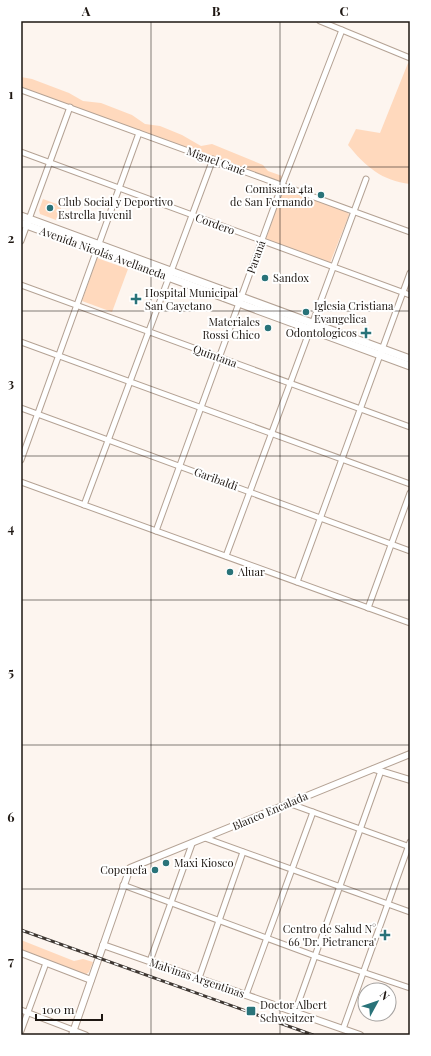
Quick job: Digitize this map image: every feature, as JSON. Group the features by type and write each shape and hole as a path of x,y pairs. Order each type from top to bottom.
{"main road":[{"name":"Avenida Nicolás Avellaneda","path":"21,216 26,222 381,352 410,366"},
{"name":"Avenida Nicolás Avellaneda","path":"381,352 410,359"}],"street":[{"path":"320,21 410,58"},
{"name":"Paraná","path":"156,531 282,185 342,30"},
{"name":"Miguel Cané","path":"21,90 410,232"},
{"path":"21,241 26,222 70,108"},
{"path":"21,460 139,133"},
{"name":"Cordero","path":"21,152 410,295"},
{"path":"84,505 213,160"},
{"path":"226,556 366,179"},
{"path":"297,582 410,273"},
{"name":"Quintana","path":"21,285 410,427"},
{"path":"21,342 410,484"},
{"name":"Garibaldi","path":"21,408 410,551"},
{"path":"21,482 410,623"},
{"path":"368,608 410,493"},
{"name":"Blanco Encalada","path":"123,885 130,868 410,754"},
{"path":"374,769 410,780"},
{"path":"296,1012 381,771"},
{"path":"288,803 360,830 409,845 343,1029"},
{"path":"246,995 313,812"},
{"path":"205,838 410,912"},
{"path":"150,961 192,844"},
{"path":"199,978 243,852"},
{"path":"73,1033 123,885 315,956 364,971 410,988"},
{"name":"Malvinas Argentinas","path":"103,945 360,1035"},
{"path":"21,953 91,980"},
{"path":"21,1032 46,963"},
{"path":"21,1010 73,1033 86,1035"}],"shaded area":[{"path":"408,63 410,64 410,184 391,180 375,171 361,160 348,145 356,129 380,133"},
{"path":"21,77 32,79 69,93 83,101 101,103 132,115 145,124 160,126 182,135 201,146 212,144 263,165 268,171 285,177 282,185 21,89"},
{"path":"285,188 348,212 349,215 330,263 266,239"},
{"name":"Club Social y Deportivo Estrella Juvenil","path":"43,199 62,206 56,220 40,214 39,210"},
{"path":"97,258 128,269 112,312 82,301"},
{"path":"21,940 74,961 83,959 93,962 89,972 85,975 21,952"}],"railway":[{"path":"21,930 313,1035"}],"place":[{"name":"Comisaría 4ta de San Fernando","path":"321,195"},
{"name":"Club Social y Deportivo Estrella Juvenil","path":"50,208"},
{"name":"Sandox","path":"265,278"},
{"name":"Hospital Municipal San Cayetano","path":"136,299"},
{"name":"Iglesia Cristiana Evangelica","path":"306,312"},
{"name":"Materiales Rossi Chico","path":"268,328"},
{"name":"Odontologicos","path":"366,333"},
{"name":"Aluar","path":"230,572"},
{"name":"Maxi Kiosco","path":"166,863"},
{"name":"Copenefa","path":"155,870"},
{"name":"Centro de Salud N° 66 'Dr. Pietranera'","path":"385,935"},
{"name":"Doctor Albert Schweitzer","path":"251,1011"}]}
